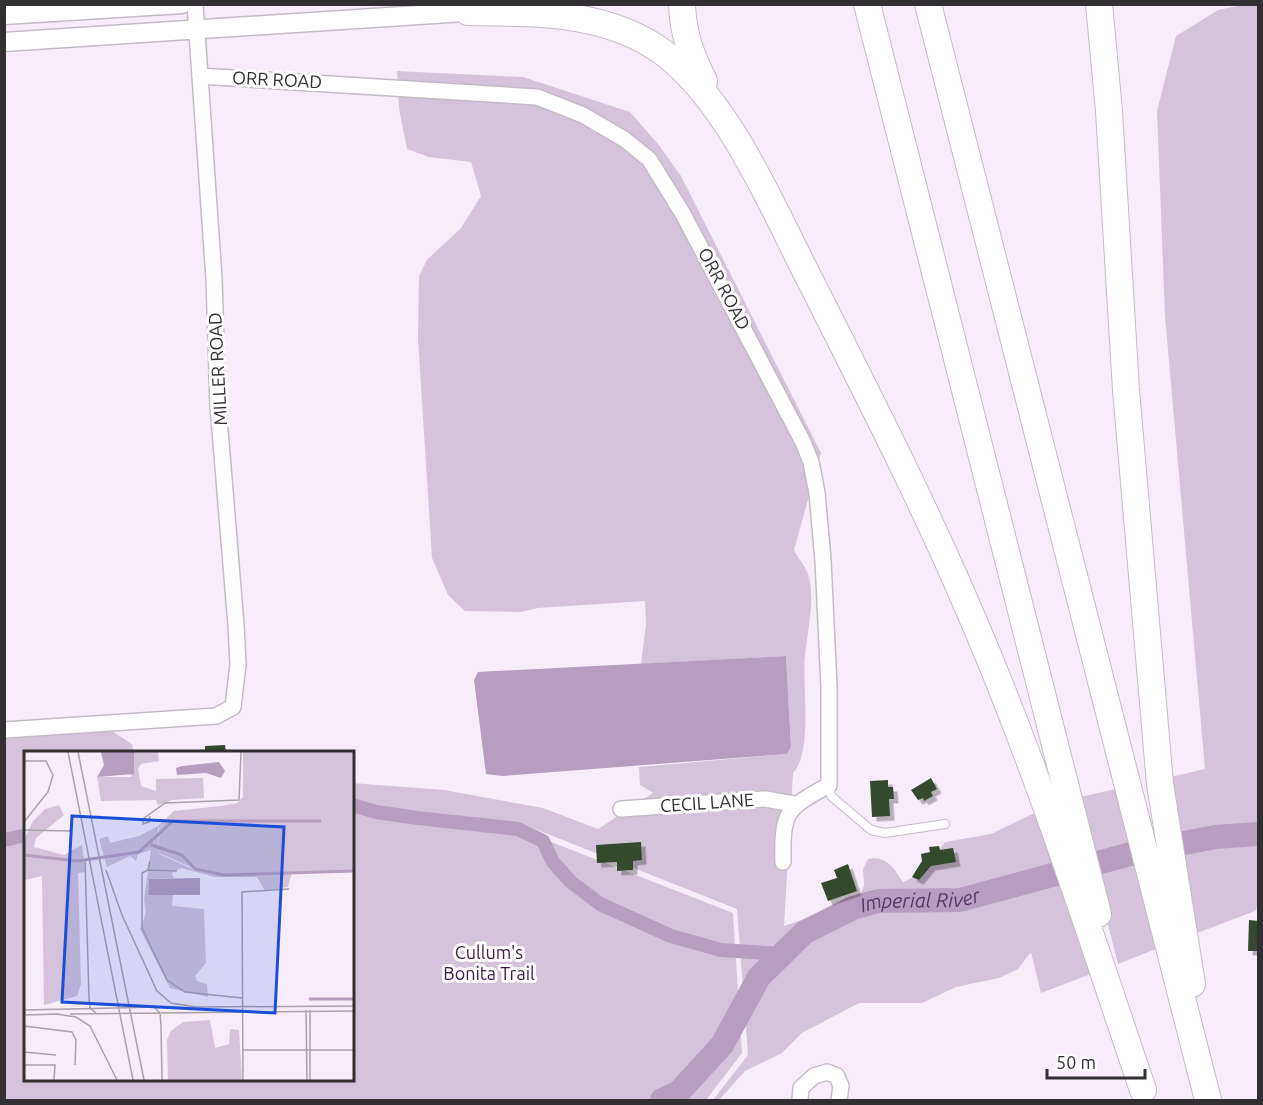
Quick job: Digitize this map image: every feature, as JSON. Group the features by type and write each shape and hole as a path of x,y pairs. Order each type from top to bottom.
{"highway":[{"path":"682,4 683,28 690,53 745,154 934,529 1008,705 1059,810"},
{"path":"1099,4 1103,32 1127,402 1160,784 1181,964 1208,1101"},
{"path":"1103,32 1112,4"},
{"path":"468,12 553,13 614,27 646,42 672,60 695,83 745,154"},
{"path":"930,12 1128,793 1181,964"},
{"path":"869,15 1059,810 1144,1095"}],"street":[{"path":"4,15 182,4"},
{"name":"MILLER ROAD","path":"4,729 216,716 233,707 238,664 219,406 214,279 195,4"},
{"path":"4,42 577,4"},
{"name":"ORR ROAD","path":"200,76 537,97 583,115 624,139 649,159 683,214 758,354 811,462 823,560 829,687 828,785"},
{"path":"783,862 785,823 794,804 828,785"},
{"name":"CECIL LANE","path":"621,809 765,799 794,804"},
{"path":"800,1101 801,1088 814,1076 827,1072 837,1076 841,1086 839,1101"}],"lane":[{"path":"828,785 831,796 871,830 885,833 945,824"}],"green space":[{"path":"1242,5 1258,5 1258,906 1255,911 1192,935 1166,778 1205,769 1165,316 1157,111 1176,36 1218,10"},
{"path":"397,71 523,77 630,112 658,144 681,176 821,453 794,550 808,574 811,605 804,669 805,735 799,763 793,773 784,926 849,904 860,897 864,885 863,869 868,859 875,858 885,861 903,882 921,874 945,842 991,834 1039,811 1096,972 1041,993 1031,952 1018,969 999,978 956,987 922,1003 859,1003 802,1033 782,1053 745,1071 719,1100 713,1100 748,1055 737,909 520,823 377,806 354,799 354,783 444,790 543,808 598,829 653,793 640,785 639,767 787,754 791,747 786,656 641,664 646,624 645,601 538,608 520,612 465,611 448,595 432,558 418,338 419,276 427,260 461,228 481,196 471,162 429,157 407,149 399,108"},
{"path":"95,720 132,744 134,751 24,751 24,828 5,833 5,727"},
{"path":"1120,788 1161,947 1118,964 1076,798"},
{"name":"Cullum's Bonita Trail","path":"354,805 376,812 518,829 733,913 742,1053 706,1100 5,1100 4,840 24,835 24,1081 354,1081"}],"shaded area":[{"path":"786,656 791,747 787,754 502,776 486,774 474,680 478,672"}],"building":[{"path":"225,745 226,751 205,751 205,746"},
{"path":"931,778 937,789 931,792 933,796 924,801 923,798 918,800 911,790"},
{"path":"888,780 888,787 893,787 894,799 889,799 890,816 872,817 870,781"},
{"path":"641,842 642,860 633,861 633,870 617,871 617,862 597,863 596,845"},
{"path":"939,846 940,850 953,848 956,862 931,866 919,880 912,877 922,861 921,854 930,852 929,847"},
{"path":"848,864 857,891 828,901 821,883 837,878 834,870"},
{"path":"1249,920 1258,921 1258,951 1248,951"}],"waterway":[{"path":"354,806 376,812 418,818 518,829 543,841 553,862 571,882 600,904 671,936 721,950 782,954"},
{"name":"Imperial River","path":"662,1100 678,1093 722,1045 759,977 805,932 853,908 878,901 960,900 1138,852 1215,837 1258,834"},
{"path":"4,840 24,835"}]}
